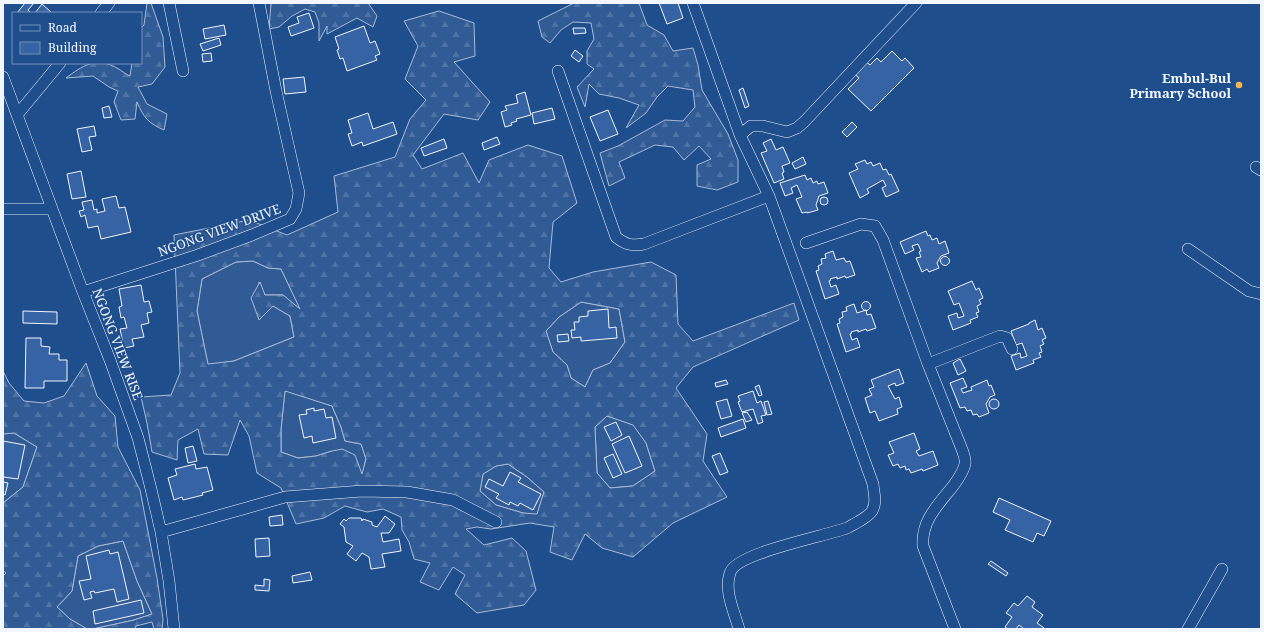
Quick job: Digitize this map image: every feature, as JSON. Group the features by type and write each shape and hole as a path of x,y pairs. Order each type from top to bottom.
{"street":[{"path":"102,12 109,3"},
{"path":"169,3 183,71"},
{"name":"NGONG VIEW DRIVE","path":"83,292 198,255 290,219 296,209 299,192 276,92 259,3"},
{"path":"693,3 740,135 769,196 873,484 876,501 871,512 848,527 773,549 749,557 737,564 730,571 728,584 730,600 739,629"},
{"path":"740,135 751,126 763,126 787,132 797,128 916,3"},
{"path":"17,115 59,64"},
{"path":"558,71 616,237 626,244 635,246 644,244 769,196"},
{"name":"NGONG VIEW RISE","path":"3,78 138,438 151,488 160,532 169,581 174,629"},
{"path":"3,209 52,209"},
{"path":"806,243 861,224 875,226 883,240 966,463 962,475 931,515 925,525 922,536 923,546 954,629"},
{"path":"1188,249 1249,291 1261,294"},
{"path":"928,364 1000,336 1007,338 1012,349"},
{"path":"160,532 285,497 362,491 408,492 453,500 496,522"},
{"path":"1188,629 1222,569"}],"shaded area":[{"path":"253,261 268,268 281,269 301,310 283,295 265,295 259,282 259,319 273,306 290,316 294,337 234,361 208,365 197,311 202,279 236,262"},
{"path":"581,302 619,309 625,342 610,363 593,370 585,387 571,378 567,365 553,352 546,331 559,317"},
{"path":"285,390 332,406 345,441 361,444 366,459 362,475 332,451 316,456 298,458 281,452 281,429"},
{"path":"607,416 634,425 646,443 655,471 633,486 610,488 597,473 595,427"},
{"path":"14,433 37,447 23,487 3,503 3,434"},
{"path":"508,464 527,477 544,492 537,515 523,513 496,505 480,491 483,474 496,466"},
{"path":"123,541 137,581 152,614 134,620 87,629 70,619 57,607 72,591 78,556 98,546"}],"green space":[{"path":"147,3 151,3 163,37 165,67 152,84 138,87 147,104 167,114 164,130 154,125 147,119 137,102 135,119 121,120 114,102 118,91 109,87 93,76 66,78 84,66 90,64 109,64 130,76 132,64 142,64 142,27 144,25"},
{"path":"271,3 368,3 377,16 373,27 357,18 327,34 327,26 319,41 319,23 315,12 305,9 292,16 279,27 269,29"},
{"path":"574,3 639,3 647,25 664,35 673,51 693,48 698,65 702,90 728,134 738,160 738,182 717,190 697,186 697,165 711,159 699,146 684,160 673,147 655,145 619,162 625,178 609,186 600,153 618,146 665,120 683,121 695,107 693,90 668,86 657,97 646,113 626,128 639,105 619,98 599,94 589,84 585,107 577,87 594,69 587,64 587,51 594,39 591,23 573,22 561,30 550,43 542,37 538,21"},
{"path":"439,11 474,23 475,56 454,62 490,102 478,120 444,114 413,155 422,169 463,153 479,183 489,160 528,145 562,156 577,203 553,222 549,268 561,282 593,272 651,262 676,275 678,324 693,341 794,303 799,320 693,367 676,388 707,434 703,461 727,497 673,523 633,557 602,548 585,534 572,560 550,552 554,527 530,523 491,529 477,527 466,529 484,545 512,538 526,551 536,590 524,605 477,613 455,594 465,575 453,567 439,590 420,582 430,563 414,559 409,542 402,530 401,517 383,509 367,512 345,506 324,518 296,524 281,488 257,473 249,436 240,420 228,455 204,454 198,429 178,440 177,460 152,452 141,397 171,395 180,373 174,235 249,220 287,235 338,212 334,176 395,157 410,119 426,100 405,79 418,46 404,21","holes":["253,261 268,268 281,269 300,309 283,295 265,295 260,282 251,298 259,320 273,306 290,316 294,337 234,361 208,364 197,311 202,279 236,262","581,302 619,309 625,342 610,363 593,370 585,387 571,378 567,365 553,352 546,331 559,317","285,391 332,406 345,441 361,444 366,459 362,474 355,455 342,449 316,456 298,458 281,452 281,429","607,416 633,425 646,443 655,471 633,486 610,488 597,473 595,427","508,464 527,477 544,492 537,514 523,513 496,505 480,491 483,474 496,466"]},
{"path":"86,363 97,396 115,416 118,447 140,490 157,578 163,619 162,629 154,629 152,622 136,626 135,629 93,629 134,620 152,614 137,581 123,541 98,546 78,556 72,591 57,607 70,619 87,629 3,629 3,576 6,573 3,570 3,503 23,487 37,447 14,433 3,434 3,371 9,383 24,401 44,403 64,396"}],"building":[{"path":"25,3 34,3 28,10 30,12 18,12"},
{"path":"659,3 678,3 683,18 667,24"},
{"path":"42,4 51,12 36,12"},
{"path":"309,13 314,28 291,36 288,27 299,23 297,17"},
{"path":"224,25 226,35 205,39 203,29"},
{"path":"364,26 370,43 375,41 380,54 375,56 377,60 347,71 343,58 340,59 337,50 339,49 335,37"},
{"path":"573,28 585,28 586,33 574,34"},
{"path":"219,38 221,45 203,51 200,44"},
{"path":"575,50 583,56 579,62 571,56"},
{"path":"892,51 902,61 905,58 914,68 871,111 848,89 859,78 852,72 864,60 870,65 877,58 881,62"},
{"path":"211,53 212,61 203,62 202,54"},
{"path":"304,77 306,92 285,94 283,79"},
{"path":"743,88 749,106 745,108 739,90"},
{"path":"525,92 531,115 516,119 517,121 511,123 512,125 505,127 501,112 507,110 505,106 518,103 516,95"},
{"path":"109,106 112,117 104,118 102,108"},
{"path":"552,108 555,119 534,124 532,113"},
{"path":"608,110 618,134 600,141 590,117"},
{"path":"368,113 373,129 393,122 397,134 363,146 362,142 352,146 348,134 352,133 348,120"},
{"path":"852,122 857,127 847,137 842,132"},
{"path":"94,126 96,136 89,137 92,150 82,152 77,129"},
{"path":"497,137 500,144 484,150 482,143"},
{"path":"444,139 447,148 424,156 421,148"},
{"path":"771,139 776,150 783,147 790,163 782,166 784,179 774,183 761,153 767,151 763,143"},
{"path":"803,157 806,164 795,169 792,163"},
{"path":"865,160 867,164 871,162 873,166 880,163 883,170 886,169 889,175 891,174 899,191 886,197 882,188 886,186 883,180 867,189 869,193 860,198 849,173 858,169 855,164"},
{"path":"81,171 86,197 72,199 67,174"},
{"path":"805,175 807,180 811,178 813,183 817,181 818,184 824,182 828,193 819,196 816,205 818,210 802,213 796,199 802,197 797,185 791,188 793,193 785,196 780,183"},
{"path":"116,196 119,208 125,207 131,232 101,239 98,226 88,228 85,215 81,217 79,211 84,210 82,202 92,200 94,210 97,209 97,213 105,211 102,199"},
{"path":"822,197 826,197 828,201 826,205 822,205 820,203 820,199"},
{"path":"926,231 932,240 937,238 939,244 945,241 949,253 941,256 937,263 939,268 929,272 927,269 922,272 916,258 921,257 919,252 921,251 918,244 912,246 914,250 905,254 900,242"},
{"path":"833,251 836,260 844,258 846,262 850,261 855,275 846,278 845,276 837,279 837,277 830,279 831,280 829,281 831,287 836,285 839,294 825,299 816,271 819,270 818,266 822,264 821,259 826,258 825,254"},
{"path":"945,256 950,261 945,266 940,261"},
{"path":"972,281 976,290 979,288 983,298 979,300 981,304 977,306 979,312 976,313 978,317 970,320 971,323 953,330 948,316 957,313 958,318 964,316 959,303 954,305 948,291"},
{"path":"141,285 144,302 149,301 152,312 147,313 149,323 141,325 144,337 132,339 134,346 124,348 120,329 127,328 124,317 121,318 119,307 122,306 119,289"},
{"path":"864,302 868,302 870,306 868,310 864,310 862,308 862,304"},
{"path":"854,304 857,313 866,310 867,315 871,314 876,328 867,331 866,329 858,332 858,330 851,332 852,333 850,334 852,340 857,338 860,347 846,352 837,324 840,323 839,319 843,317 842,312 847,311 846,307"},
{"path":"608,309 609,328 616,327 617,338 581,341 581,337 572,338 571,330 575,330 574,322 579,322 579,317 588,316 588,311"},
{"path":"23,311 57,312 57,324 23,323"},
{"path":"1035,320 1038,330 1042,328 1046,338 1042,340 1044,344 1040,346 1042,352 1039,353 1041,357 1033,360 1034,363 1016,370 1011,356 1020,353 1021,358 1027,356 1022,343 1016,345 1011,331"},
{"path":"568,334 569,341 558,342 557,335"},
{"path":"26,338 41,338 41,346 50,347 49,354 59,354 59,360 67,360 67,381 44,381 44,388 25,388"},
{"path":"960,359 966,371 958,375 953,363"},
{"path":"899,369 904,383 896,386 895,383 888,386 895,399 899,397 902,407 897,409 898,414 879,421 875,411 870,413 865,398 872,395 869,389 874,387 871,380"},
{"path":"963,378 967,387 961,389 963,393 972,390 971,387 987,380 989,386 991,385 995,395 990,397 986,404 989,413 979,417 977,414 973,415 971,410 967,411 965,407 960,408 950,383"},
{"path":"726,380 728,384 716,387 715,383"},
{"path":"759,385 762,395 759,396 755,387"},
{"path":"753,391 757,403 761,401 766,415 761,416 763,422 758,424 753,409 742,412 738,402 740,401 738,396"},
{"path":"727,399 732,416 721,419 716,402"},
{"path":"992,399 996,399 999,404 996,409 992,409 989,406 989,402"},
{"path":"768,401 772,414 767,415 764,402"},
{"path":"314,408 314,411 324,409 326,418 332,417 336,438 313,443 312,436 304,438 299,415 307,414 306,410"},
{"path":"747,412 752,420 746,422 742,413"},
{"path":"743,419 746,428 721,437 718,428"},
{"path":"616,422 622,435 611,441 604,427"},
{"path":"914,433 920,449 916,451 919,456 933,451 938,465 923,471 922,469 911,473 909,469 906,470 905,466 900,468 898,464 893,466 888,455 894,453 889,442"},
{"path":"629,436 642,466 625,473 612,444"},
{"path":"3,441 25,445 18,479 3,477"},
{"path":"193,446 197,461 188,463 185,448"},
{"path":"720,453 728,472 720,475 712,456"},
{"path":"613,454 622,474 613,478 604,458"},
{"path":"195,464 196,469 207,467 213,490 202,493 203,495 183,500 182,497 174,500 168,478 177,475 175,469"},
{"path":"510,472 521,478 518,482 541,494 533,510 520,503 518,506 510,502 509,505 496,498 499,494 485,487 489,479 503,486"},
{"path":"3,482 8,483 5,495 3,494"},
{"path":"999,498 1051,521 1044,536 1037,533 1033,542 1005,530 1010,520 993,512"},
{"path":"282,515 283,525 270,526 269,517"},
{"path":"385,516 395,524 389,533 381,533 383,542 399,539 401,551 382,554 385,567 371,569 369,557 362,553 356,561 347,554 353,546 346,542 344,527 340,524 344,519 346,521 349,518 361,518 362,521 363,519 372,522 372,525 377,527"},
{"path":"269,538 270,556 256,557 255,539"},
{"path":"109,550 110,554 118,552 129,599 117,602 114,589 95,593 94,591 90,592 92,598 84,600 79,581 91,579 86,556"},
{"path":"991,561 1008,573 1006,576 988,564"},
{"path":"310,572 312,580 293,583 292,576"},
{"path":"264,579 270,580 269,591 255,590 255,585 264,586"},
{"path":"1027,596 1035,602 1032,607 1043,615 1037,623 1044,628 1024,629 1019,625 1016,629 1008,629 1005,627 1012,617 1006,613 1014,603 1018,606"},
{"path":"141,600 144,613 95,624 93,611"}],"place":[{"name":"Embul-Bul Primary School","path":"1239,85"}]}
